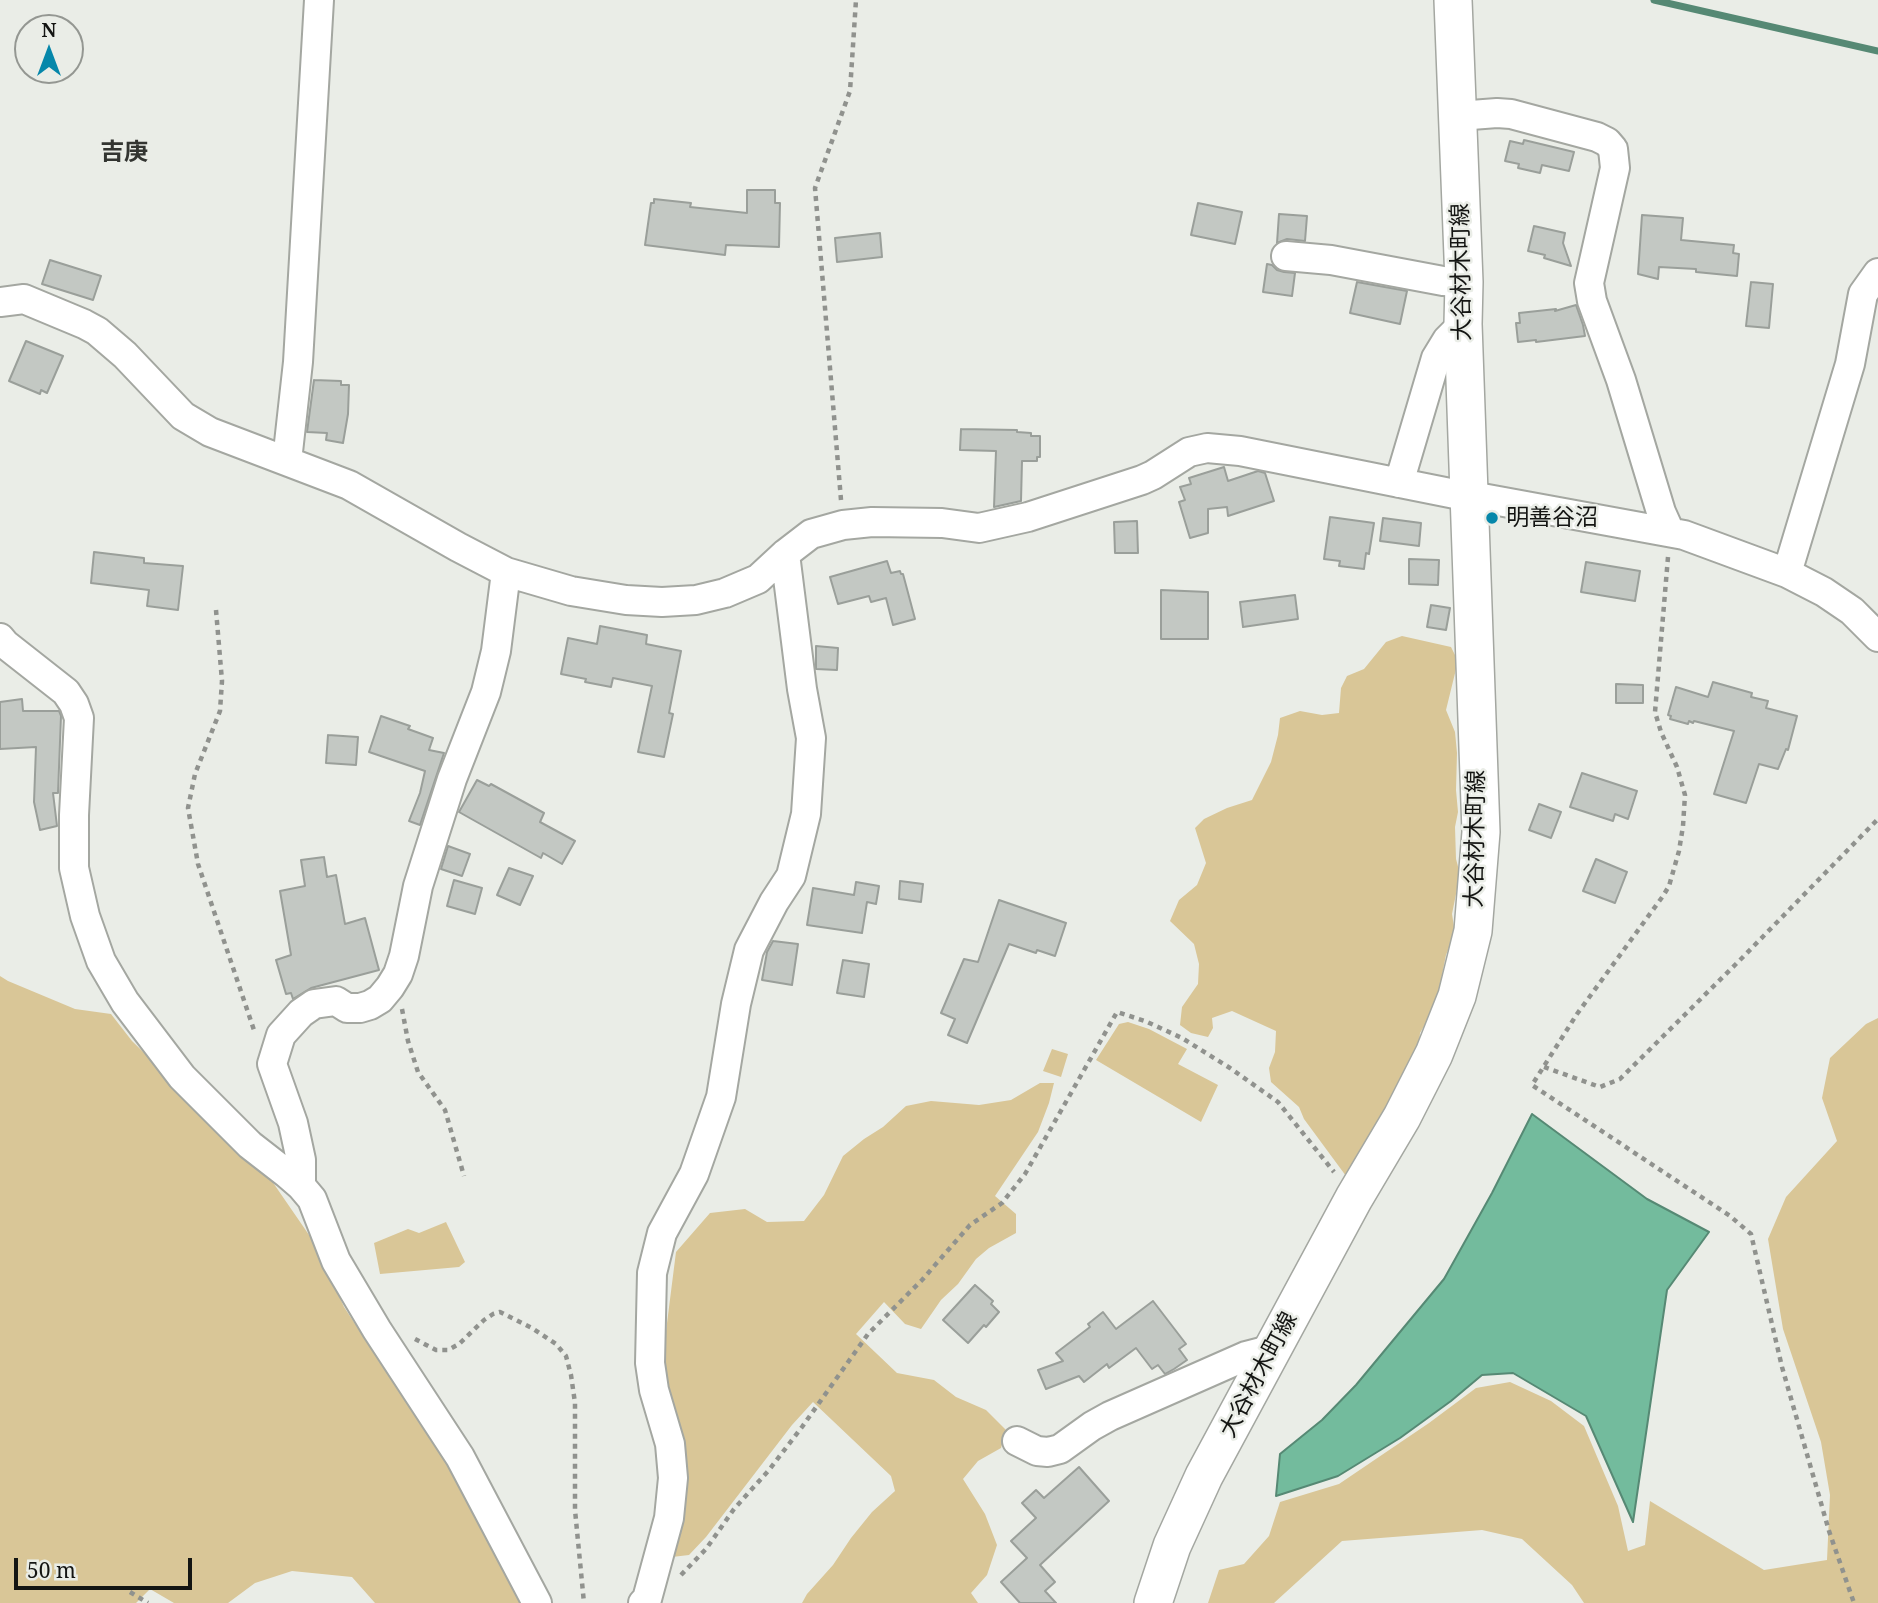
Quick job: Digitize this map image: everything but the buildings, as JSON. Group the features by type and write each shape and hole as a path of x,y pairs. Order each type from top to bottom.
{"main road":[{"name":"大谷材木町線","path":"1153,1603 1172,1546 1205,1476 1434,1054 1457,996 1473,931 1480,832 1463,324 1464,282 1452,0"}],"street":[{"path":"287,461 298,362 319,0"},
{"path":"1458,116 1511,114 1597,137 1613,149 1615,168 1589,283 1592,301 1621,380 1661,512 1670,532"},
{"path":"1286,256 1331,260 1443,281 1464,282"},
{"path":"1787,573 1850,364 1863,294 1878,273"},
{"path":"0,303 24,299 97,331 125,355 183,416 210,432 349,485 506,572 571,591 626,600 696,600 725,593 758,579 811,534 843,525 872,522 942,523 979,528 1028,517 1142,480 1189,452 1207,448 1240,451 1455,494"},
{"path":"1399,483 1436,358 1447,340 1463,324"},
{"path":"1482,498 1684,535 1787,573 1824,592 1852,611 1878,637"},
{"path":"645,1601 669,1518 673,1478 670,1444 654,1390 650,1363 652,1273 662,1233 694,1174 720,1097 736,1004 749,950 791,876 806,814 811,738 785,554"},
{"path":"301,1186 301,1160 293,1123 272,1064 281,1035 314,1004 336,1001 347,1008 370,1005 380,999 398,974 418,886 452,779 486,692 496,651 506,572"},
{"path":"0,638 66,692 79,718 74,868 85,916 101,961 125,1002 182,1077 250,1145 301,1186 312,1199 336,1261 377,1330 460,1457 537,1603"},
{"path":"1017,1441 1037,1451 1060,1449 1110,1416 1246,1356 1273,1349"}],"path":[{"path":"843,525 815,188 850,91 856,0"},
{"path":"1670,532 1655,712 1685,795 1679,851 1669,886 1663,896 1577,1014 1532,1085 1730,1216 1751,1234 1782,1367 1829,1531 1854,1603"},
{"path":"216,610 222,681 220,711 195,774 188,808 198,864 256,1034 272,1064"},
{"path":"1544,1067 1600,1087 1620,1079 1878,819"},
{"path":"398,974 408,1041 418,1072 445,1110 464,1176"},
{"path":"645,1601 679,1577 706,1549 734,1508 769,1470 802,1427 868,1334 922,1280 970,1226 1002,1203 1026,1174 1117,1012 1182,1038 1278,1102 1354,1198"},
{"path":"377,1330 394,1328 436,1350 448,1350 484,1320 500,1312 533,1328 556,1344 566,1356 575,1403 575,1510 584,1603"},
{"path":"130,1592 148,1603"}],"shaded area":[{"path":"1402,636 1451,647 1458,661 1446,710 1455,732 1457,753 1458,812 1455,827 1456,859 1460,874 1452,914 1455,933 1446,955 1441,997 1420,1033 1418,1057 1391,1111 1374,1127 1346,1176 1304,1119 1299,1107 1271,1082 1269,1068 1275,1052 1276,1031 1232,1011 1212,1018 1213,1028 1208,1037 1191,1033 1180,1025 1182,1007 1198,984 1199,964 1194,944 1170,921 1179,900 1197,885 1206,863 1195,828 1204,819 1252,800 1271,762 1280,718 1300,711 1322,715 1339,713 1341,688 1347,676 1364,669 1386,642"},
{"path":"0,976 75,1009 111,1014 132,1041 265,1171 318,1248 344,1307 448,1465 521,1603 375,1603 352,1577 292,1571 255,1583 228,1603 174,1603 150,1589 136,1603 0,1603"},
{"path":"1878,1018 1878,1603 1584,1603 1572,1585 1522,1539 1482,1530 1342,1541 1274,1603 1208,1603 1219,1570 1244,1564 1269,1536 1280,1502 1339,1484 1476,1388 1510,1382 1551,1401 1584,1426 1618,1506 1628,1551 1645,1545 1650,1501 1764,1570 1827,1560 1830,1495 1821,1442 1783,1329 1768,1239 1786,1197 1837,1141 1822,1098 1830,1058 1866,1024"},
{"path":"1128,1022 1149,1029 1187,1049 1178,1064 1218,1085 1201,1122 1096,1060 1119,1024"},
{"path":"1052,1049 1068,1054 1061,1077 1043,1071"},
{"path":"1040,1083 1054,1083 1038,1132 995,1196 1016,1214 1016,1233 989,1248 976,1259 958,1284 941,1300 921,1329 905,1324 884,1302 856,1334 897,1373 934,1380 956,1397 986,1410 1006,1430 1001,1448 978,1461 963,1479 985,1514 997,1545 987,1575 971,1593 978,1603 802,1603 872,1512 895,1491 891,1476 813,1402 792,1425 706,1537 689,1555 672,1557 663,1384 666,1331 676,1252 710,1213 745,1209 767,1222 804,1221 824,1195 843,1156 883,1127 906,1106 931,1101 979,1105 1011,1100"},
{"path":"1532,1114 1647,1199 1709,1232 1667,1290 1633,1522 1586,1416 1513,1373 1482,1375 1400,1438 1338,1476 1276,1496 1280,1454 1322,1420 1356,1385 1444,1279"},
{"path":"446,1222 465,1262 459,1267 380,1274 374,1243 408,1229 419,1233"}],"waterway":[{"path":"1654,0 1878,51"}],"place":[{"name":"明善谷沼","path":"1492,518"}],"district":[{"name":"吉庚","path":"124,153"}]}
